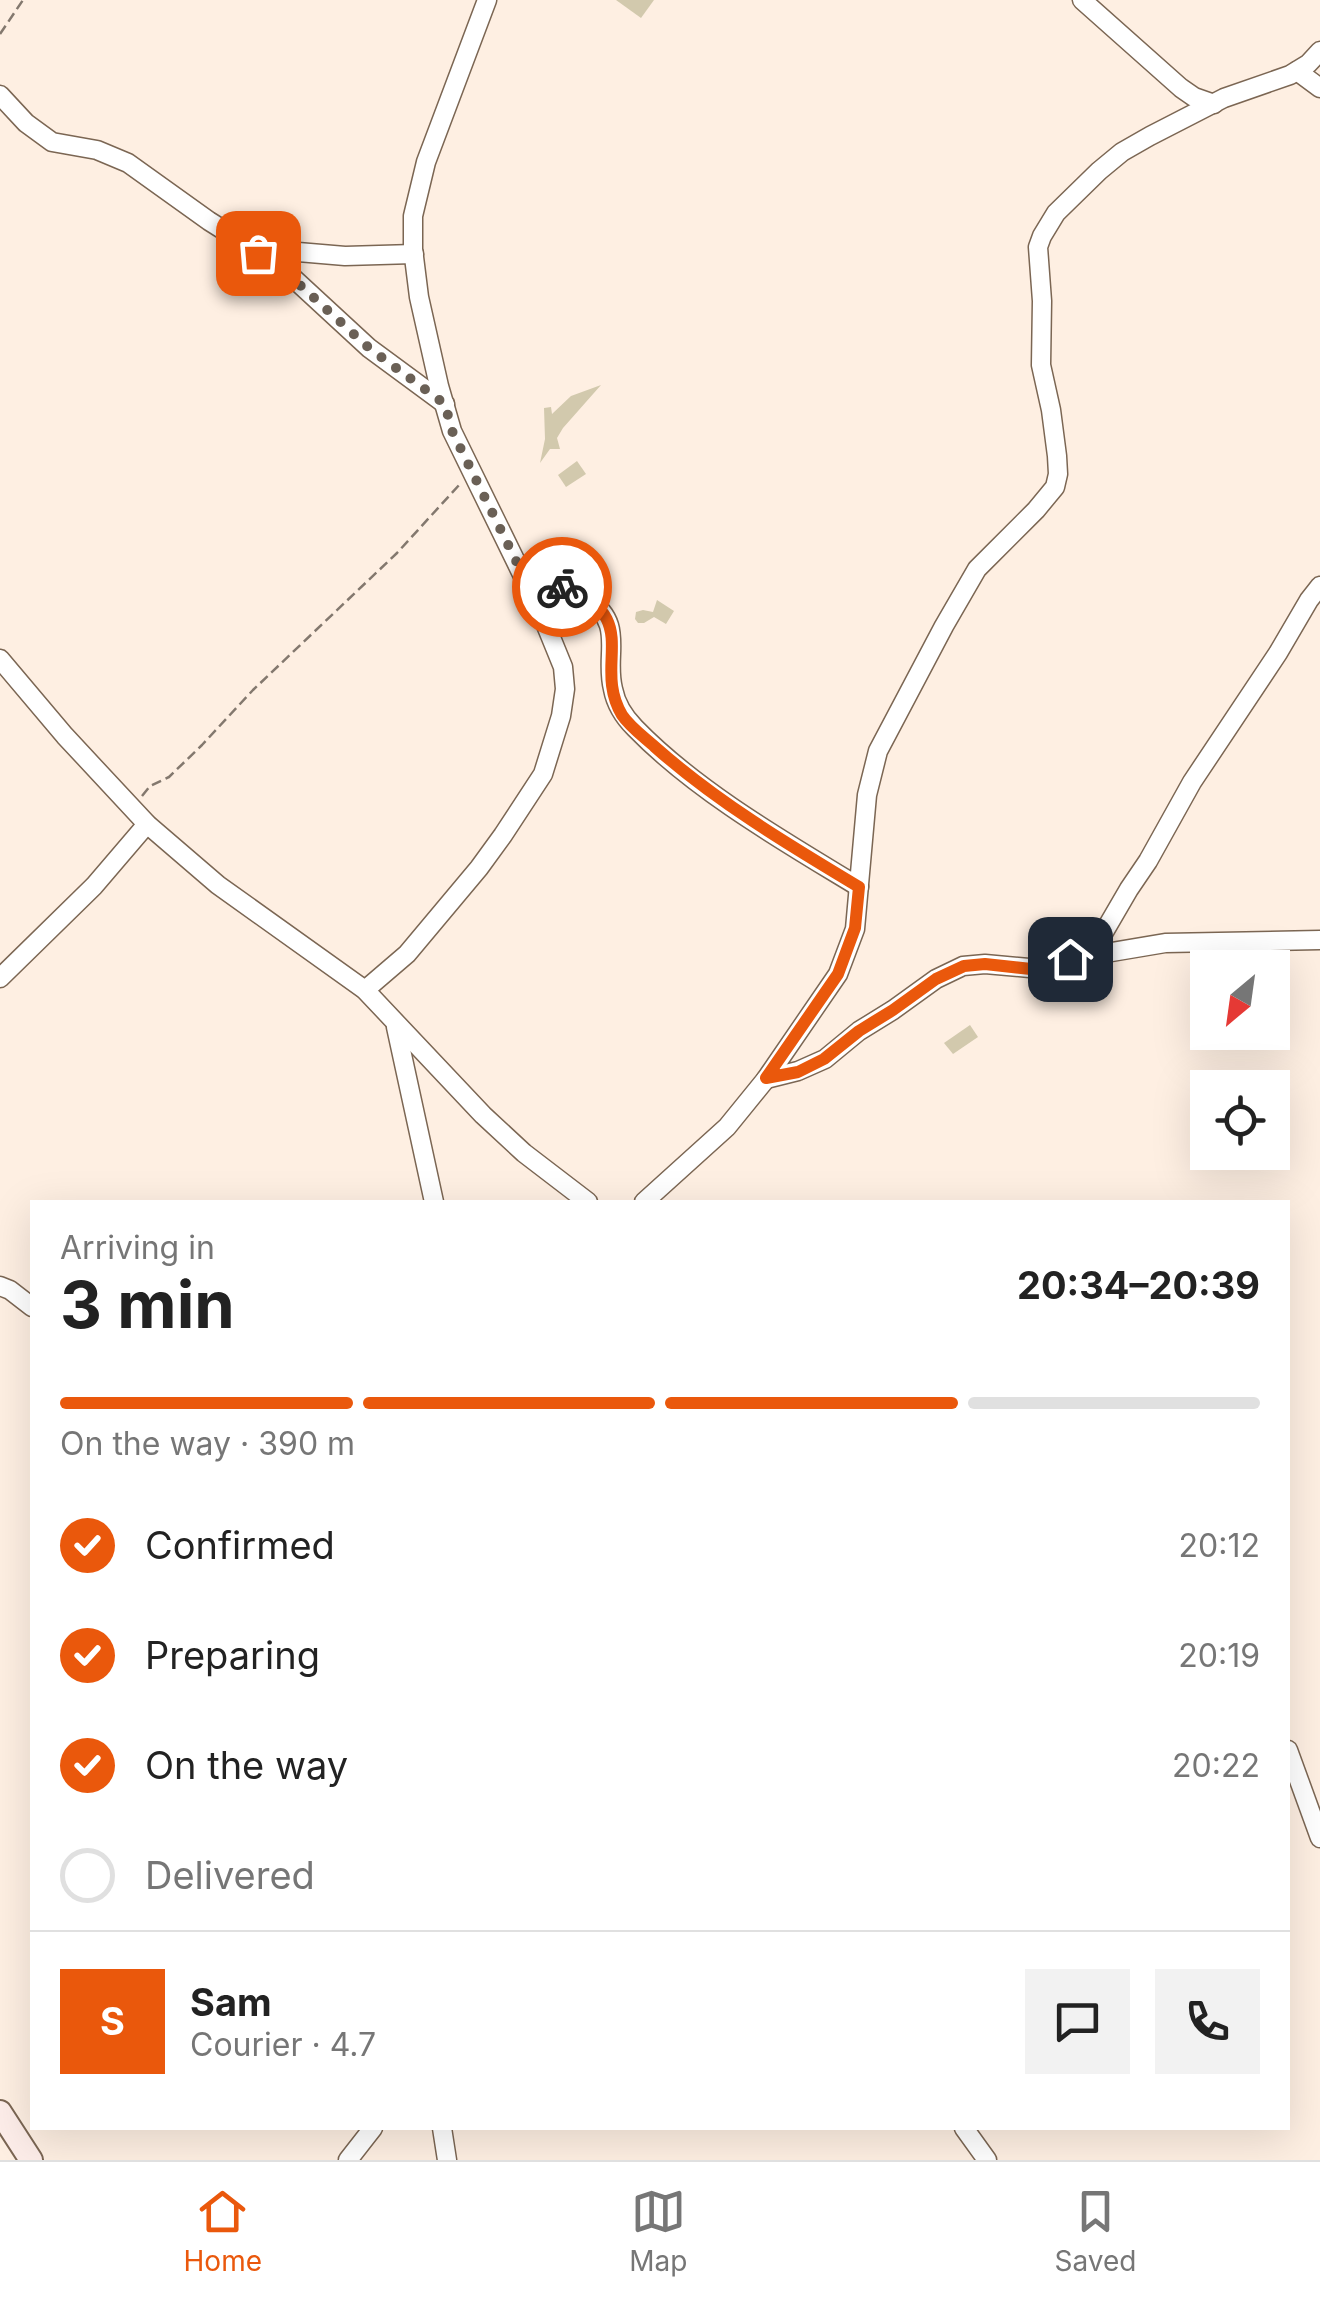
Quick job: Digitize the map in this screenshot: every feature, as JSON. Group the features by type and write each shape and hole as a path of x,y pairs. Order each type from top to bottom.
{"main road":[{"path":"0,2112 31,2160"}],"street":[{"path":"365,990 407,954 478,868 543,774 565,689 564,667 452,431 419,297 414,254 414,216 426,162 488,0"},
{"path":"1082,0 1181,88 1214,104"},
{"path":"646,1200 727,1126 766,1078 838,974 855,928 868,795 878,751 977,569 1055,486 1058,474 1052,410 1041,365 1038,247 1056,212 1122,152 1214,104 1296,71 1320,50"},
{"path":"1296,71 1320,88"},
{"path":"0,96 52,142 97,150 128,163 278,265 369,348 445,404"},
{"path":"258,253 414,254"},
{"path":"523,575 568,588 601,611 613,639 612,687 622,714 636,730 718,796 859,887"},
{"path":"1090,956 1192,782 1320,586"},
{"path":"0,660 140,817 218,885 365,990 510,1140 585,1200"},
{"path":"0,978 94,886 140,817"},
{"path":"766,1078 798,1072 824,1059 936,979 964,966 985,964 1040,970 1070,959 1165,943 1320,940"},
{"path":"395,1024 434,1200"},
{"path":"0,1286 30,1306"},
{"path":"1290,1760 1296,1789 1320,1838"},
{"path":"348,2160 371,2130"},
{"path":"442,2130 447,2160"},
{"path":"965,2130 987,2160"}],"path":[{"path":"0,34 24,0"},
{"path":"140,817 145,790 169,777 253,690 397,553 472,470"}],"building":[{"path":"616,0 654,0 641,18"},
{"path":"601,385 563,428 557,438 560,449 550,449 540,463 545,439 544,408 551,407 552,414 571,396"},
{"path":"577,461 586,474 566,487 558,475"},
{"path":"657,600 674,611 666,624 654,617 638,623 636,612 653,612"},
{"path":"970,1025 978,1037 953,1054 944,1043"}],"way so far":[{"path":"258,253 278,265 369,348 445,404 452,431 523,575 562,587"}],"route":[{"path":"562,587 590,600 609,624 613,639 612,687 622,714 636,730 718,796 859,887 855,928 838,974 766,1078 798,1072 824,1059 936,979 964,966 985,964 1040,970 1070,959"}]}
